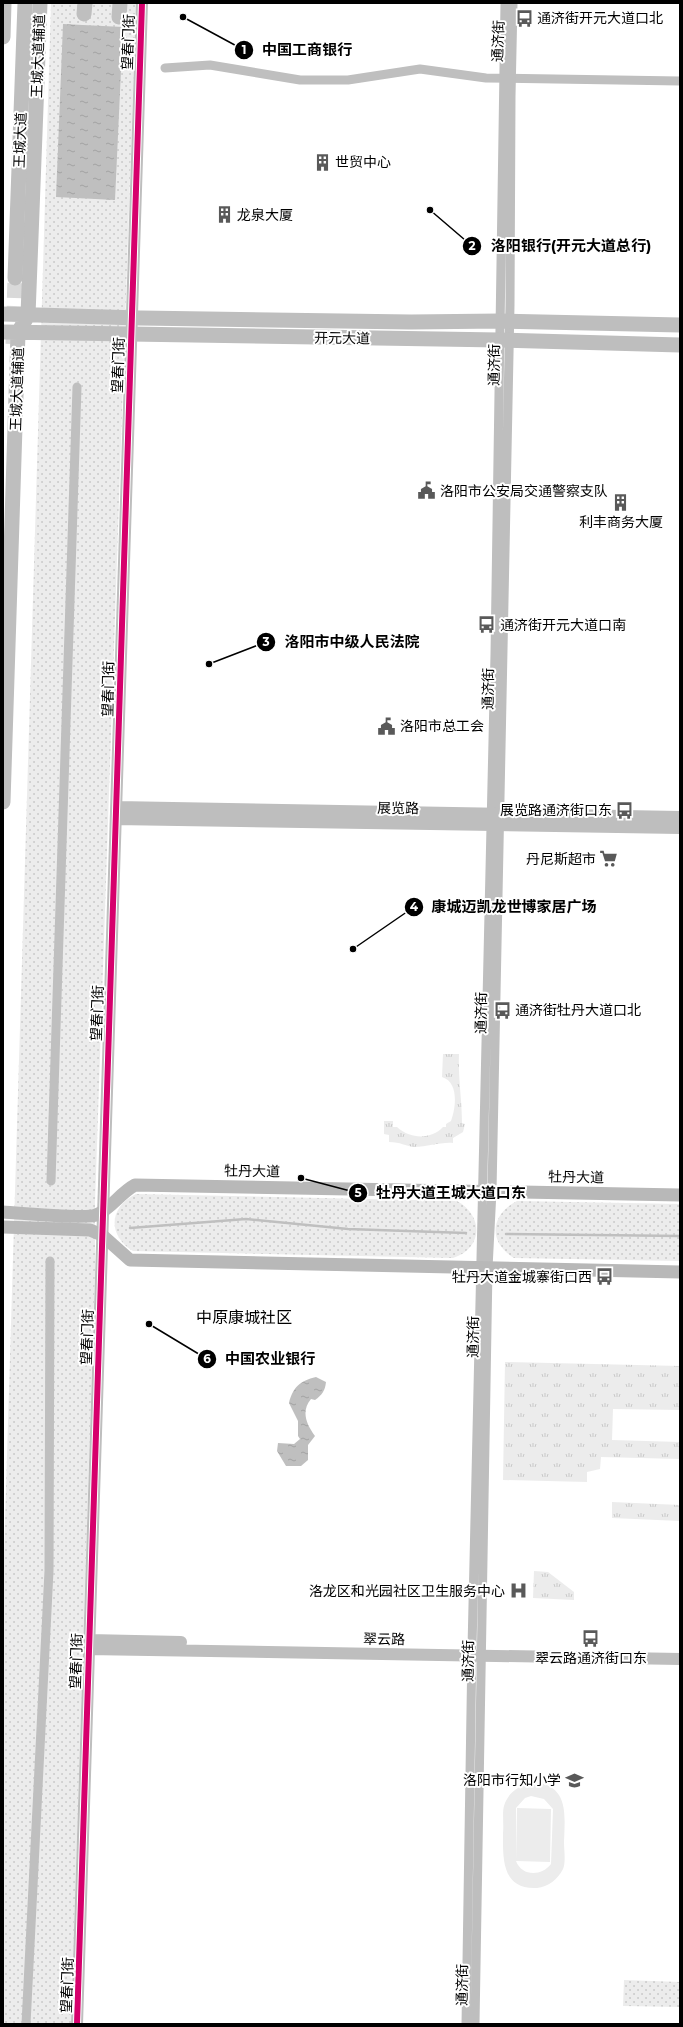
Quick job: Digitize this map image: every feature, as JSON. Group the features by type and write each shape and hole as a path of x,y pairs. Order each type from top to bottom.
{"main road":[{"path":"3,37 4,3"},
{"name":"王城大道","path":"15,278 25,3"},
{"name":"王城大道辅道","path":"3,802 18,333 28,315 40,3"},
{"name":"开元大道","path":"3,314 136,318 411,322 505,321 680,325"},
{"name":"开元大道","path":"3,332 504,340 680,346"},
{"name":"牡丹大道","path":"3,1212 94,1216 107,1208 124,1191 135,1185 680,1195"},
{"path":"3,1227 90,1230 106,1238 130,1260 680,1272"}],"street":[{"name":"望春门街","path":"136,318 142,3"},
{"name":"望春门街","path":"77,2024 93,1645 121,813 135,334 150,3"},
{"name":"通济街","path":"466,2024 488,1191 495,654 505,321 508,49 505,3"},
{"name":"通济街","path":"508,49 513,3"},
{"name":"展览路","path":"121,813 494,819 680,817"},
{"name":"展览路","path":"494,819 680,828"},
{"name":"望春门街","path":"86,2024 93,1645"},
{"name":"翠云路","path":"93,1645 477,1652 680,1659"},
{"name":"通济街","path":"475,2024 477,1652"},
{"name":"翠云路","path":"477,1652 680,1652"}],"green space":[{"path":"51,3 136,3 95,1203 95,1272 71,2024 3,2024 3,1588"},
{"path":"443,1054 459,1054 462,1123 465,1124 463,1132 453,1138 453,1143 414,1147 389,1142 389,1135 384,1134 384,1121 393,1121 393,1127 397,1127 408,1134 414,1136 427,1136 443,1127 446,1127 446,1124 451,1121 455,1096 451,1084 442,1077"},
{"path":"136,1194 457,1201 466,1207 476,1223 475,1240 463,1253 453,1258 133,1251 119,1237 115,1229 115,1221 116,1214 120,1206"},
{"path":"517,1201 680,1204 680,1261 514,1258 506,1252 500,1244 496,1237 496,1229 497,1221 501,1214"},
{"path":"505,1362 680,1366 680,1410 613,1409 612,1440 680,1442 680,1459 601,1457 600,1469 587,1472 587,1482 503,1480"},
{"path":"612,1502 680,1505 680,1521 612,1518"},
{"path":"534,1571 548,1572 574,1592 574,1600 533,1598"},
{"path":"533,1782 545,1784 559,1795 565,1821 565,1859 563,1869 552,1882 537,1888 525,1887 516,1884 510,1878 506,1870 503,1852 504,1806 508,1797 515,1790","holes":["531,1796 544,1799 553,1809 551,1864 543,1871 538,1873 523,1870 516,1861 516,1808 525,1798"]},
{"path":"517,1808 551,1809 550,1862 516,1861"},
{"path":"624,1980 680,1982 680,2007 623,2006"}],"water":[{"path":"63,24 123,27 115,200 56,197"},
{"path":"316,1377 326,1382 325,1388 321,1394 315,1400 311,1399 306,1408 305,1413 307,1422 315,1436 308,1445 308,1460 301,1466 286,1466 277,1451 278,1443 294,1444 300,1439 298,1436 298,1421 289,1403 291,1397 295,1389 301,1383"}],"waterway":[{"path":"84,14 85,3"},
{"path":"119,17 120,3"},
{"path":"165,68 210,65 300,80 348,80 420,69 486,78 680,81"},
{"path":"51,1181 77,387"},
{"path":"130,1228 246,1219 348,1229 466,1233"},
{"path":"506,1234 680,1236"},
{"path":"26,2024 49,1571 50,1261"}],"tunnel":[{"path":"13,344 15,278"}],"cycle path":[{"path":"77,2024 142,3"}],"place":[{"name":"中国工商银行","path":"183,17"},
{"name":"通济街开元大道口北","path":"524,18"},
{"name":"世贸中心","path":"322,162"},
{"name":"洛阳银行(开元大道总行)","path":"430,210"},
{"name":"龙泉大厦","path":"224,215"},
{"name":"洛阳市公安局交通警察支队","path":"427,491"},
{"name":"利丰商务大厦","path":"621,502"},
{"name":"通济街开元大道口南","path":"487,625"},
{"name":"洛阳市中级人民法院","path":"209,664"},
{"name":"洛阳市总工会","path":"387,726"},
{"name":"展览路通济街口东","path":"625,810"},
{"name":"丹尼斯超市","path":"609,859"},
{"name":"康城迈凯龙世博家居广场","path":"353,949"},
{"name":"通济街牡丹大道口北","path":"502,1010"},
{"name":"牡丹大道王城大道口东","path":"301,1178"},
{"name":"牡丹大道金城寨街口西","path":"605,1277"},
{"name":"中国农业银行","path":"149,1324"},
{"name":"洛龙区和光园社区卫生服务中心","path":"518,1591"},
{"name":"翠云路通济街口东","path":"591,1638"},
{"name":"洛阳市行知小学","path":"574,1780"}],"district":[{"name":"中原康城社区","path":"244,1317"}]}
